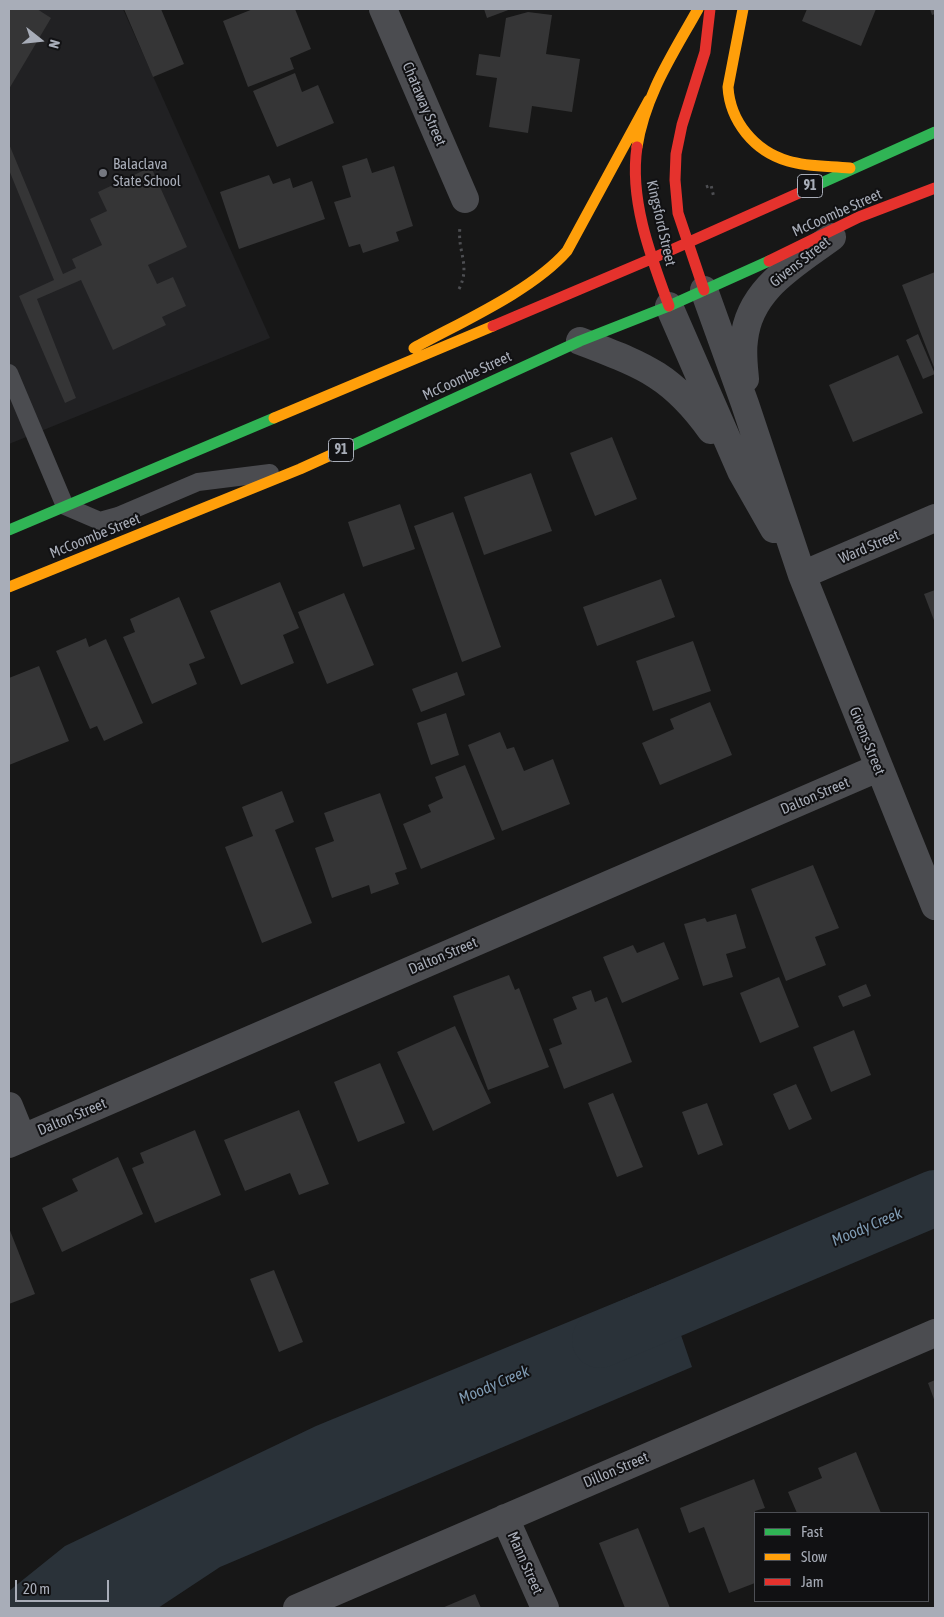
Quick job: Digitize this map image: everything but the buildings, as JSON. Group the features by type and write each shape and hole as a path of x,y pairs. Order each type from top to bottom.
{"main road":[{"name":"Kingsford Street","path":"669,306 651,259 640,210 635,175 636,149 649,100 698,9"},
{"name":"Kingsford Street","path":"704,290 686,242 676,200 676,154 682,125 705,52 710,9"},
{"path":"743,9 728,88 730,110 743,130 761,148 783,159 850,168"},
{"path":"330,395 509,296 553,267 567,251 649,100"},
{"name":"91","path":"9,530 651,259 850,168 935,132"},
{"name":"McCoombe Street","path":"9,587 300,469 580,341 669,306 859,217 935,188"}],"street":[{"name":"Chataway Street","path":"383,9 465,199"},
{"name":"Givens Street","path":"745,404 744,340 749,318 756,303 768,285 859,217"},
{"name":"Givens Street","path":"704,290 745,404 802,575 935,906"},
{"name":"Givens Street","path":"669,306 741,472"},
{"name":"Givens Street","path":"580,341 634,361 675,386 692,403 741,472 802,575"},
{"name":"Ward Street","path":"802,575 935,518"},
{"name":"Dalton Street","path":"16,1141 878,768"},
{"path":"9,1106 16,1141"},
{"name":"Dillon Street","path":"297,1608 935,1333"},
{"name":"Mann Street","path":"505,1518 545,1608"}],"lane":[{"path":"9,373 65,506 100,521 118,516 198,482 300,469"}],"path":[{"path":"704,189 711,185 714,201"},
{"path":"456,293 466,269 458,241 465,199"}],"shaded area":[{"name":"Balaclava State School","path":"9,9 123,9 270,338 9,444"}],"water":[{"path":"663,1283 692,1367 220,1567 158,1608 9,1608 9,1591 65,1546 316,1426"}],"waterway":[{"name":"Moody Creek","path":"600,1340 935,1198"}],"traffic: fast":[{"path":"808,189 935,132"},
{"path":"342,450 580,341 669,306 769,261"},
{"path":"9,530 274,418"}],"traffic: slow":[{"path":"637,147 646,110 653,92 698,9"},
{"path":"743,9 728,87 733,111 739,123 746,133 765,150 788,161 850,168"},
{"path":"414,348 516,292 552,266 567,251 649,100"},
{"path":"274,418 493,326"},
{"path":"9,587 300,469 342,450"}],"traffic: jam":[{"path":"704,290 678,213 675,180 676,154 682,125 705,52 710,9"},
{"path":"637,147 636,187 643,228 669,306"},
{"path":"769,261 859,217 935,188"},
{"path":"493,326 651,259 808,189"}],"place":[{"name":"Balaclava State School","path":"103,173"}]}
